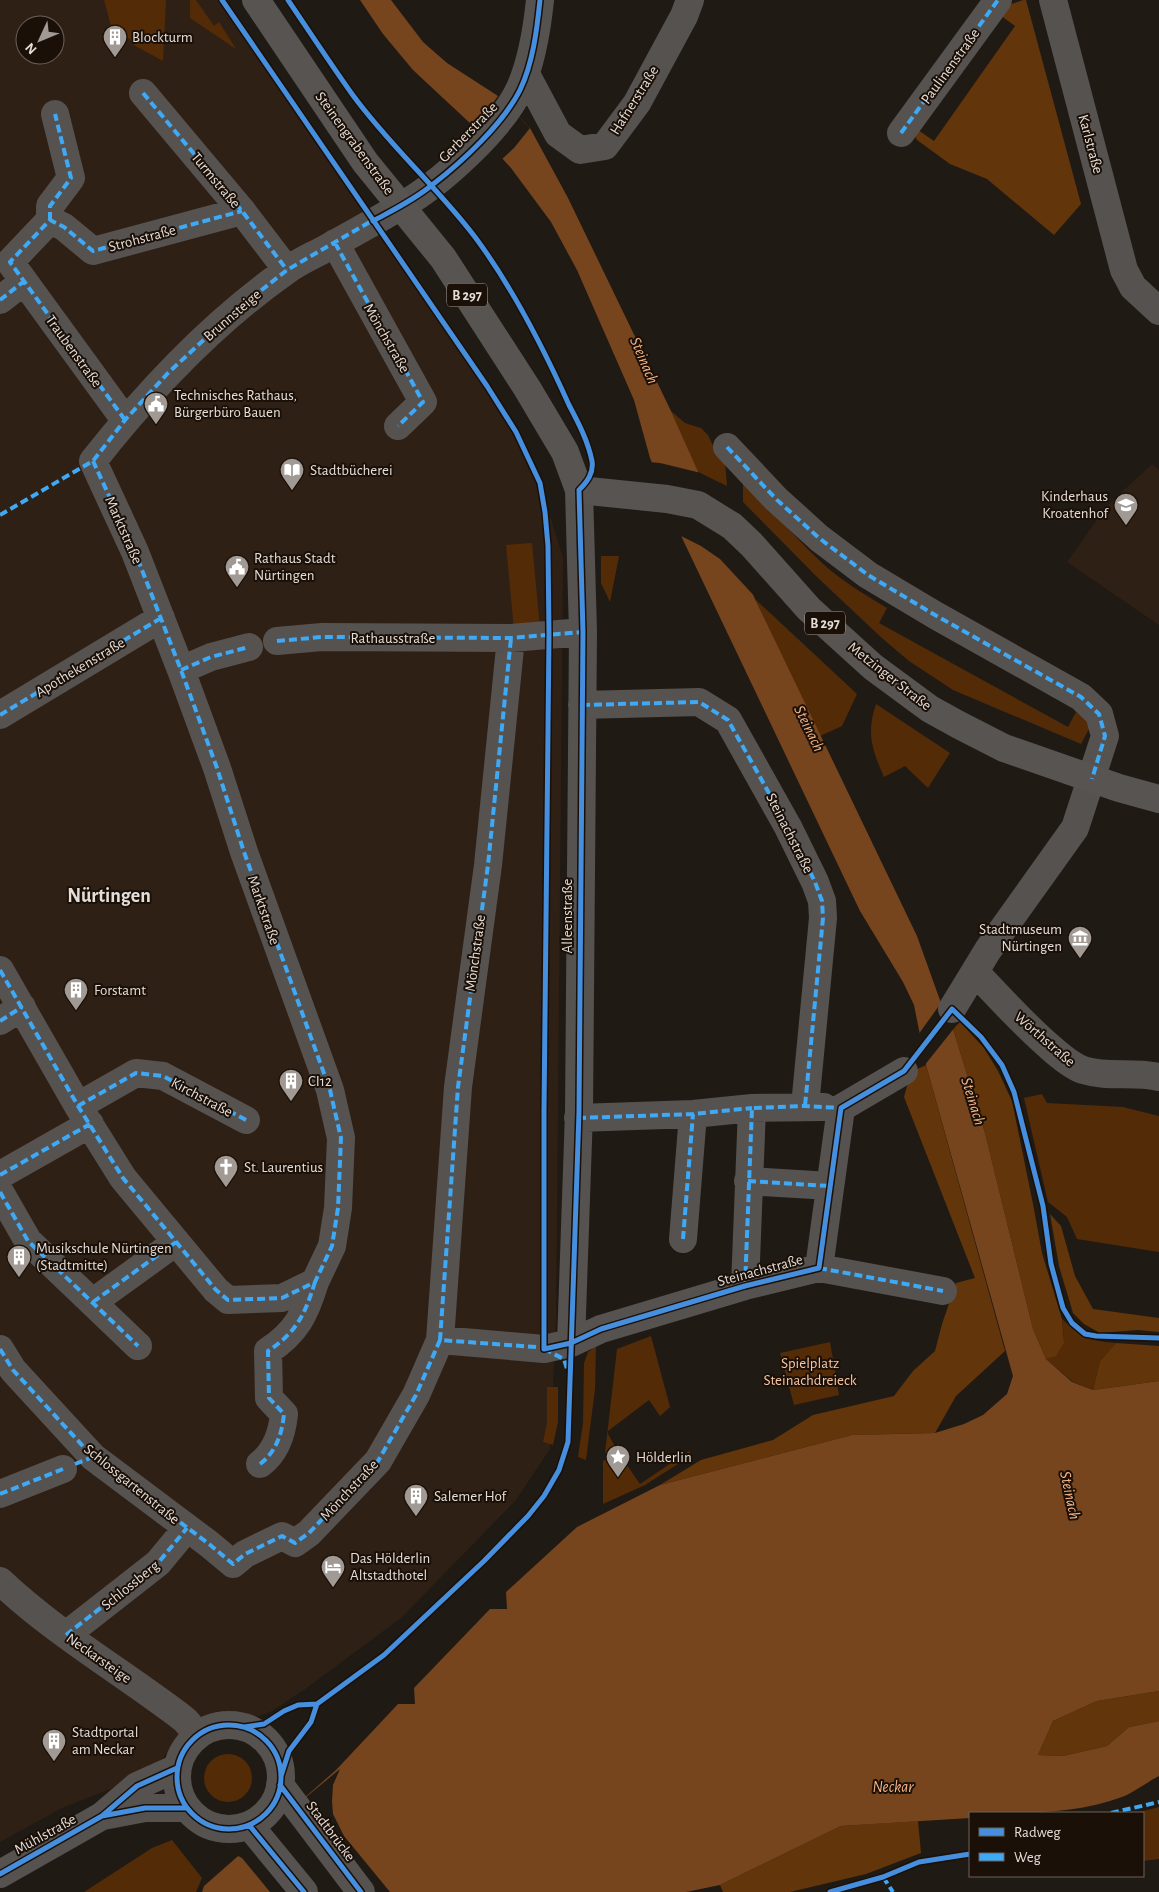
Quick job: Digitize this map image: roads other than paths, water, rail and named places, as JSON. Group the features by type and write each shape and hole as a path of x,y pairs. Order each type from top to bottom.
{"main road":[{"name":"Steinengrabenstraße","path":"256,0 365,162 444,258 527,388 565,452 578,490"},
{"name":"Metzinger Straße","path":"578,490 633,494 698,506 732,526 751,544 809,609 873,667 930,709 1004,748 1092,779 1159,799"}],"street":[{"name":"Gerberstraße","path":"402,206 432,186 478,144 496,125 511,104 526,74 538,21 540,0"},
{"name":"Hafnerstraße","path":"526,74 558,134 580,150 605,146 637,102 684,16 690,0"},
{"name":"Paulinenstraße","path":"901,133 998,0"},
{"name":"Karlstraße","path":"1052,0 1124,270 1134,287 1159,311"},
{"name":"Turmstraße","path":"143,93 242,211 287,270"},
{"path":"0,300 23,282 10,262 50,220 50,206 71,178 55,114"},
{"name":"Brunnsteige","path":"93,461 125,420 181,360 235,311 287,270 402,206"},
{"name":"Strohstraße","path":"50,220 64,227 93,251 242,211"},
{"name":"Mönchstraße","path":"335,243 424,402 398,426"},
{"name":"Traubenstraße","path":"23,282 125,420"},
{"path":"727,447 776,500 819,538 868,575 1081,697 1099,714 1105,736 1075,828 988,950 952,1009"},
{"name":"Marktstraße","path":"93,461 135,552 181,670 330,1090 341,1138 338,1208 332,1246 315,1282"},
{"name":"Alleenstraße","path":"571,1343 578,1118 583,632 578,490"},
{"name":"Apothekenstraße","path":"0,716 161,618"},
{"path":"511,638 583,632"},
{"name":"Rathausstraße","path":"276,641 322,637 511,638"},
{"name":"Mönchstraße","path":"233,1564 245,1554 282,1536 295,1542 309,1533 378,1461 416,1395 440,1340 458,1087 488,865 511,638"},
{"path":"181,670 211,658 249,647"},
{"name":"Steinachstraße","path":"582,705 699,702 728,720 788,827 815,882 822,901 823,918 806,1106"},
{"path":"0,970 11,1014 84,1115 123,1178 216,1290 228,1300 282,1298 315,1282"},
{"name":"Wörthstraße","path":"975,972 1034,1033 1060,1056 1081,1070 1104,1075 1132,1073 1159,1077"},
{"path":"578,1118 693,1114 752,1108 806,1106 841,1108 904,1071"},
{"name":"Kirchstraße","path":"0,1175 84,1115 136,1073 163,1076 246,1120"},
{"name":"Steinachstraße","path":"744,1286 752,1108"},
{"name":"Steinachstraße","path":"819,1268 841,1108"},
{"path":"683,1239 693,1114"},
{"path":"748,1181 830,1186"},
{"path":"0,1192 28,1241 138,1346"},
{"path":"93,1302 176,1242"},
{"name":"Steinachstraße","path":"571,1343 601,1330 744,1286 819,1268 943,1290"},
{"path":"260,1464 270,1457 282,1430 284,1414 269,1398 268,1351 284,1340 305,1312 315,1282"},
{"path":"440,1340 544,1349 571,1343"},
{"name":"Schlossgartenstraße","path":"0,1349 13,1370 93,1457 233,1564"},
{"path":"0,1494 63,1468"},
{"name":"Schlossberg","path":"66,1635 158,1563 187,1528"},
{"name":"Neckarsteige","path":"0,1581 22,1602 172,1710 198,1734"},
{"path":"229,1725 244,1727 264,1738 276,1756 285,1790 252,1828 232,1829 214,1827 199,1820 186,1808 178,1788 177,1768 184,1749 198,1734 213,1727 229,1725"},
{"name":"Mühlstraße","path":"0,1874 102,1816 137,1786 177,1768"},
{"name":"Stadtbrücke","path":"285,1790 361,1892"},
{"name":"Mühlstraße","path":"102,1816 145,1808 186,1808"},
{"path":"252,1828 304,1892"}],"water":[{"path":"360,0 391,0 423,42 447,63 498,96 530,128 568,198 671,411 755,599 917,936 941,1003 953,1029 985,1133 1033,1329 1046,1359 1072,1382 1093,1390 1159,1381 1159,1691 1097,1701 1053,1721 1038,1755 1063,1756 1107,1746 1129,1727 1159,1721 1159,1776 1122,1797 1085,1807 1048,1812 969,1812 969,1818 841,1826 720,1885 686,1892 202,1892 204,1886 336,1770 398,1704 415,1704 414,1688 490,1609 507,1609 506,1592 577,1527 660,1485 852,1435 935,1433 964,1424 983,1415 1007,1394 1013,1376 926,1065 914,1005 903,982 860,911 683,540 650,458 634,400 577,270 551,222 511,168 472,125 413,70 383,34"}],"place":[{"name":"Blockturm","path":"115,58"},
{"name":"Technisches Rathaus, Bürgerbüro Bauen","path":"156,425"},
{"name":"Stadtbücherei","path":"292,491"},
{"name":"Kinderhaus Kroatenhof","path":"1126,526"},
{"name":"Rathaus Stadt Nürtingen","path":"237,588"},
{"name":"Stadtmuseum Nürtingen","path":"1080,959"},
{"name":"Forstamt","path":"76,1011"},
{"name":"CI12","path":"291,1102"},
{"name":"St. Laurentius","path":"226,1188"},
{"name":"Musikschule Nürtingen (Stadtmitte)","path":"19,1278"},
{"name":"Hölderlin","path":"618,1478"},
{"name":"Salemer Hof","path":"416,1517"},
{"name":"Das Hölderlin Altstadthotel","path":"333,1588"},
{"name":"Stadtportal am Neckar","path":"54,1762"}],"district":[{"name":"Nürtingen","path":"109,895"}],"water label":[{"name":"Steinach","path":"645,360"},
{"name":"Steinach","path":"810,728"},
{"name":"Steinach","path":"974,1101"},
{"name":"Steinach","path":"1071,1495"},
{"name":"Neckar","path":"893,1786"}],"park label":[{"name":"Spielplatz Steinachdreieck","path":"810,1372"}]}
